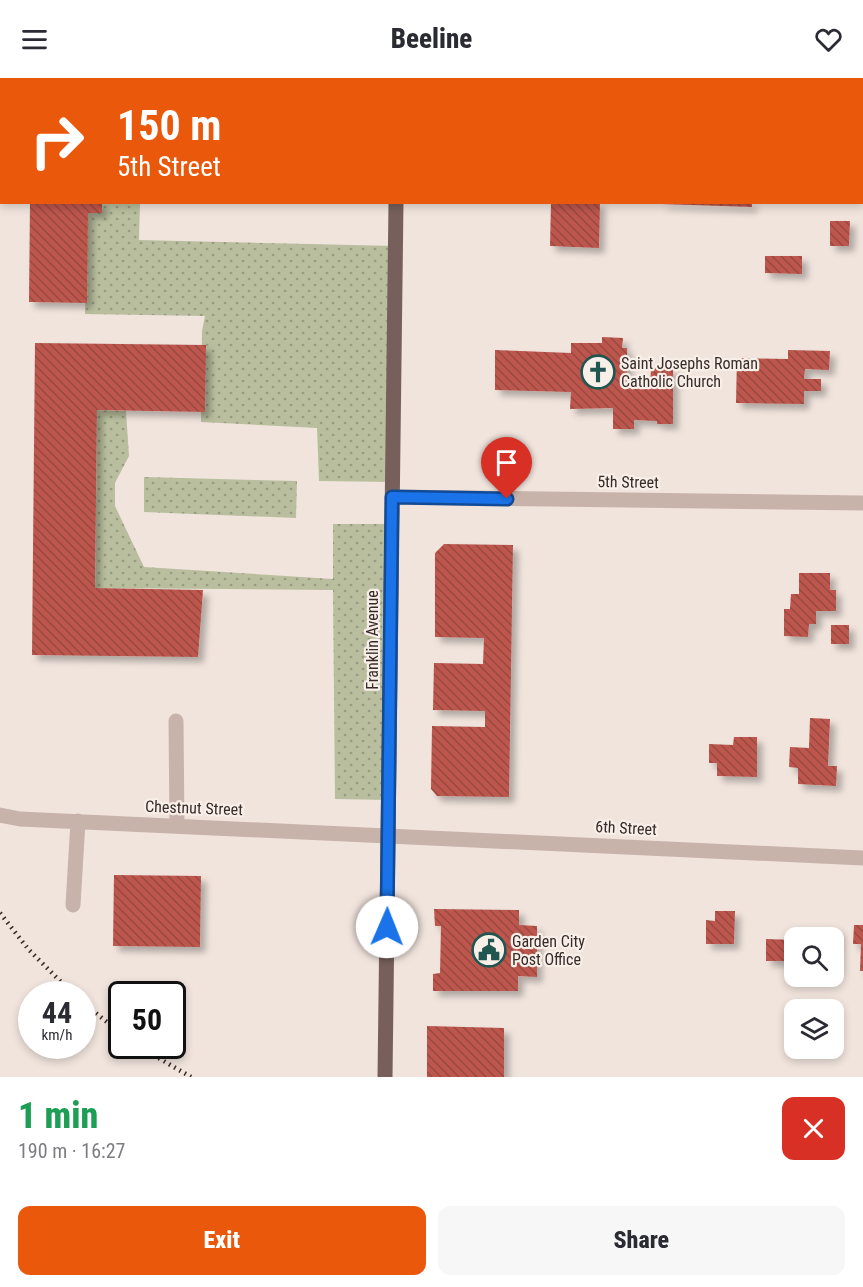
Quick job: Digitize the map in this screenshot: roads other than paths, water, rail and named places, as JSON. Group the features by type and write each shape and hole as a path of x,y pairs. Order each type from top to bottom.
{"main road":[{"name":"Franklin Avenue","path":"385,1077 396,204"}],"street":[{"name":"5th Street","path":"392,497 863,503"},
{"path":"177,721 177,826"},
{"name":"Chestnut Street","path":"0,814 20,819 78,822 387,834"},
{"path":"73,905 78,822"},
{"name":"6th Street","path":"387,834 863,858"}],"railway":[{"path":"0,913 29,950 60,981"},
{"path":"96,1013 108,1023"},
{"path":"160,1059 191,1077"}],"place":[{"name":"Saint Josephs Roman Catholic Church","path":"598,372"},
{"name":"Garden City Post Office","path":"489,950"}]}
